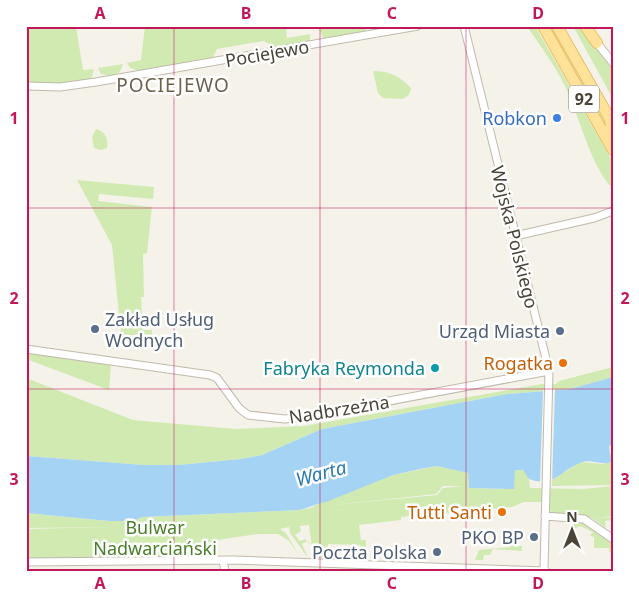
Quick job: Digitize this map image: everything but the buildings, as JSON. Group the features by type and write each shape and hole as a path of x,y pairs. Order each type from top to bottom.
{"main road":[{"name":"92","path":"543,26 613,150"},
{"name":"92","path":"557,26 610,119 613,143"},
{"path":"585,26 597,43"}],"street":[{"name":"Pociejewo","path":"26,86 60,87 96,82 418,26"},
{"name":"Wojska Polskiego","path":"464,26 549,371 545,570"},
{"path":"597,43 613,63"},
{"path":"515,236 594,218 613,211"},
{"name":"Nadbrzeżna","path":"26,349 214,376 242,411 257,417 309,416 549,371"},
{"path":"546,516 584,520 613,539"},
{"path":"26,562 223,561 337,567 545,570"},
{"path":"223,561 225,571"},
{"path":"39,562 40,571"}],"green space":[{"path":"26,26 76,26 83,70 94,69 92,77 69,84 26,82"},
{"path":"145,26 286,26 287,38 310,34 310,41 275,48 264,41 217,49 212,59 139,71 130,68 127,63 141,60"},
{"path":"332,26 366,26 366,33 324,40 319,29"},
{"path":"527,26 535,26 613,162 613,186 609,185 595,161 561,78"},
{"path":"547,26 550,26 605,123 601,122"},
{"path":"573,26 581,26 613,69 613,99"},
{"path":"123,64 120,72 112,76 101,74 98,68"},
{"path":"373,71 389,73 398,77 411,88 409,95 403,99 383,98 378,93"},
{"path":"96,129 106,136 107,148 101,150 94,148 92,137"},
{"path":"77,180 154,187 153,199 99,194 98,201 152,207 147,253 143,254 144,297 141,297 143,330 152,330 152,337 136,338 136,335 121,335 112,245"},
{"path":"26,352 111,364 109,390 26,359"},
{"path":"613,367 613,377 570,389 507,394 322,429 262,455 241,459 178,465 144,465 26,456 26,378 133,420 236,429 304,426 542,384 556,384 559,381"},
{"path":"610,444 613,444 613,485 552,486 552,480 580,462 604,464 611,453"},
{"name":"Bulwar Nadwarciański","path":"437,466 468,473 469,488 514,489 514,469 524,470 529,479 530,488 583,489 613,486 613,516 595,518 613,517 613,520 605,521 606,528 592,518 553,513 550,511 548,502 524,502 512,507 401,517 401,520 359,525 361,540 366,540 366,559 360,559 360,545 328,544 328,558 313,557 309,525 300,526 301,531 295,535 300,541 305,539 309,542 310,545 307,541 302,544 308,558 290,533 289,527 280,529 286,533 300,557 289,541 278,534 257,534 217,540 208,544 175,545 175,558 26,558 26,529 109,527 26,528 26,513 109,521 129,517 126,525 142,517 299,510 311,508 319,503 393,475","holes":["443,486 463,486 443,488 437,495 333,505 436,494"]},
{"path":"574,521 584,523 613,543 613,552 609,552 609,548 594,548 594,537 590,536 593,532 580,526 574,529"},
{"path":"504,538 517,540 517,546 522,546 522,551 493,549 490,555 484,555 483,560 475,560 479,550 511,547 504,545"}],"water":[{"name":"Warta","path":"613,377 613,444 609,446 611,462 584,462 573,466 551,480 545,481 529,479 523,470 515,470 514,489 469,488 468,473 437,466 393,475 326,502 299,510 142,517 126,525 124,522 129,518 123,521 109,521 26,513 26,456 144,465 178,465 241,459 262,455 322,429 507,394 570,389"}],"pier":[{"path":"555,389 552,483 540,484 543,390"}],"place":[{"name":"Robkon","path":"557,118"},
{"name":"Zakład Usług Wodnych","path":"95,329"},
{"name":"Urząd Miasta","path":"560,331"},
{"name":"Rogatka","path":"563,363"},
{"name":"Fabryka Reymonda","path":"435,368"},
{"name":"Tutti Santi","path":"502,512"},
{"name":"PKO BP","path":"534,537"},
{"name":"Poczta Polska","path":"437,552"}],"district":[{"name":"POCIEJEWO","path":"173,85"}]}
